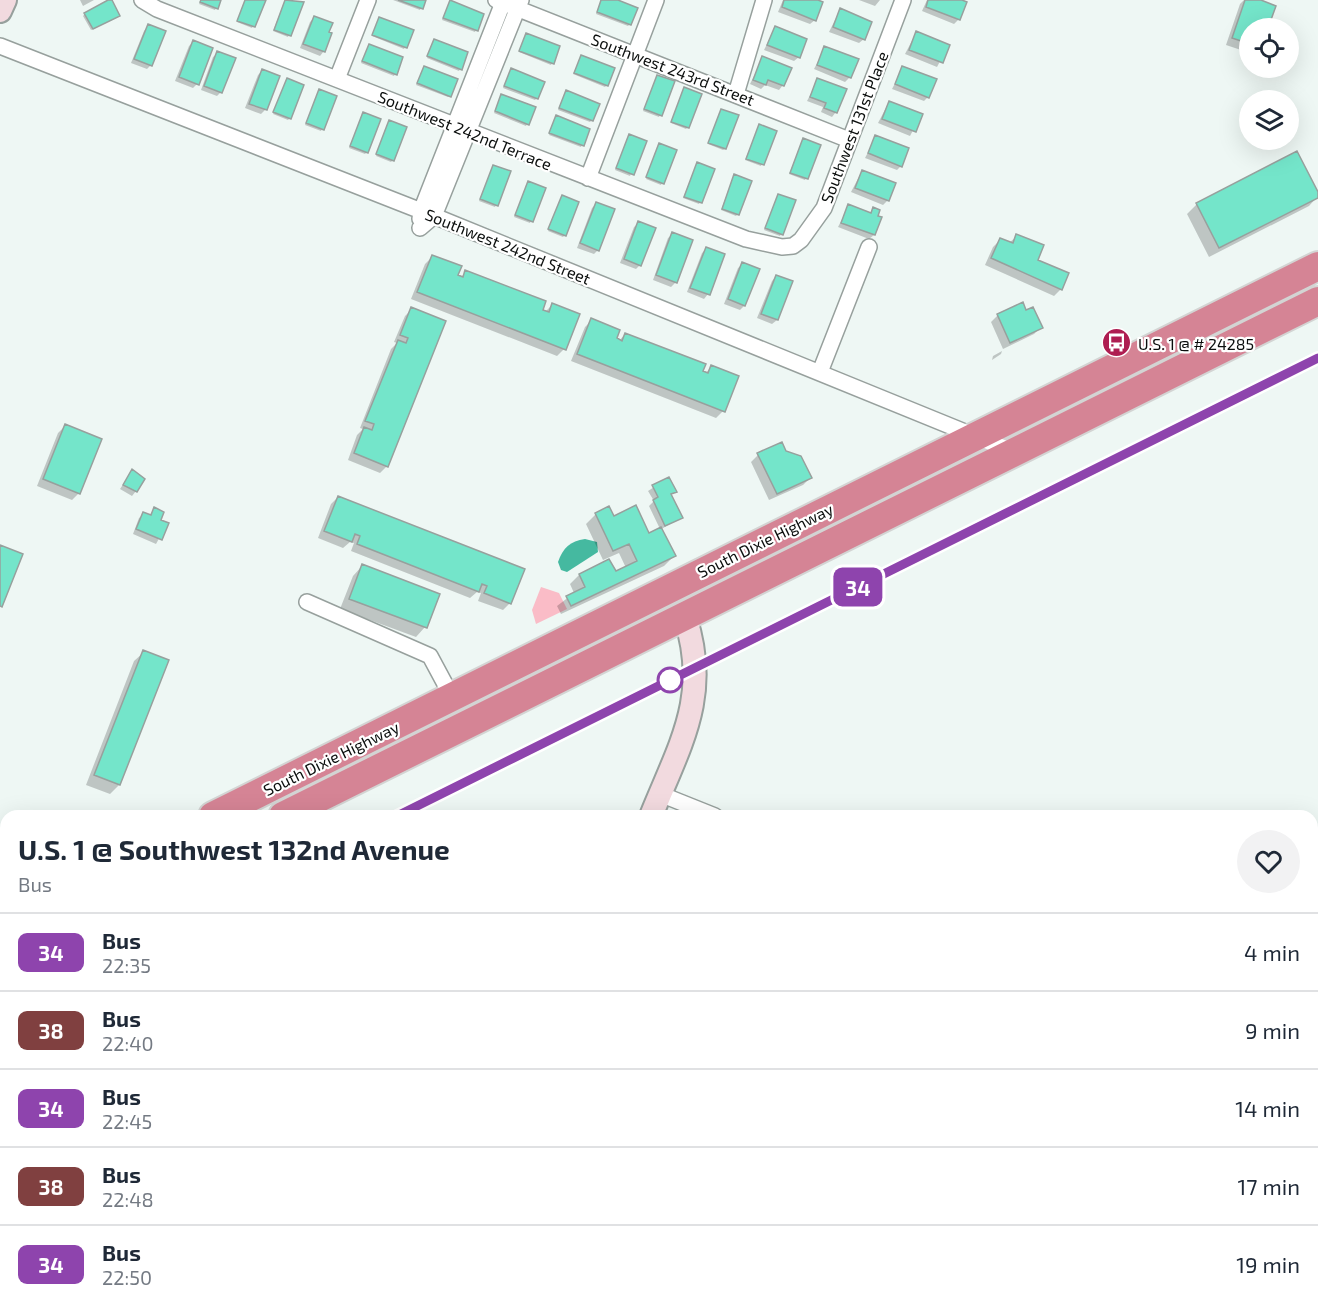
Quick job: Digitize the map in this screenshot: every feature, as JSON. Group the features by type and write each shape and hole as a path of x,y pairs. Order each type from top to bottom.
{"highway":[{"path":"1108,405 1150,367 1295,296 1304,289 1315,268"},
{"name":"South Dixie Highway","path":"225,810 1315,268"},
{"name":"South Dixie Highway","path":"295,810 1318,301"},
{"path":"452,698 506,684 546,667 645,618 672,614 685,617 693,600 709,586 823,528 846,500"}],"street":[{"path":"0,11 4,0"},
{"name":"Southwest 242nd Terrace","path":"142,0 157,9 746,239 765,244 793,246"},
{"path":"337,79 368,0"},
{"path":"588,178 637,55 656,0"},
{"path":"736,94 764,0"},
{"name":"Southwest 131st Place","path":"793,246 808,233 824,208 903,0"},
{"path":"428,214 508,2"},
{"name":"Southwest 243rd Street","path":"508,2 849,140"},
{"name":"Southwest 242nd Street","path":"0,46 428,214 1014,452"},
{"path":"820,372 869,247"},
{"path":"307,602 430,656 452,698"},
{"path":"653,810 694,702 695,656 685,617"},
{"path":"660,794 700,810"}],"shaded area":[{"path":"585,539 597,542 598,552 567,572 561,570 558,562 565,549 575,541"},
{"path":"541,587 559,593 567,609 536,624 532,610"}],"building":[{"path":"112,0 120,16 93,29 84,13"},
{"path":"201,0 221,0 218,9 200,2"},
{"path":"245,0 266,0 255,27 237,21"},
{"path":"285,0 304,2 291,36 274,30"},
{"path":"398,0 426,0 423,9"},
{"path":"450,0 484,14 478,31 443,18"},
{"path":"601,0 618,0 638,8 631,25 597,12"},
{"path":"784,0 823,2 816,21 782,7"},
{"path":"928,0 967,2 960,20 926,7"},
{"path":"1245,0 1261,0 1276,6 1272,18 1239,18 1239,40 1232,38"},
{"path":"840,8 872,22 865,40 833,27"},
{"path":"314,16 333,23 325,52 303,44"},
{"path":"379,17 414,30 407,48 372,35"},
{"path":"148,24 166,31 152,66 134,59"},
{"path":"775,26 807,39 800,58 767,45"},
{"path":"916,31 950,45 943,63 909,50"},
{"path":"526,33 560,46 554,64 519,51"},
{"path":"434,39 468,52 462,70 427,56"},
{"path":"193,40 213,48 199,85 179,77"},
{"path":"369,44 403,57 397,75 362,61"},
{"path":"824,46 859,59 851,78 817,65"},
{"path":"217,51 236,58 222,93 204,86"},
{"path":"581,55 615,68 608,86 574,73"},
{"path":"762,56 792,68 784,86 768,80 766,85 753,80"},
{"path":"424,66 458,79 451,97 417,83"},
{"path":"902,66 937,79 929,98 895,84"},
{"path":"511,68 545,82 538,99 504,86"},
{"path":"262,69 280,76 267,110 249,104"},
{"path":"657,75 675,81 662,116 644,109"},
{"path":"287,78 304,85 291,119 273,112"},
{"path":"817,78 847,89 837,113 824,108 826,103 810,97"},
{"path":"684,87 702,94 689,128 671,122"},
{"path":"319,89 337,96 324,130 306,123"},
{"path":"566,90 600,104 593,121 559,108"},
{"path":"501,94 536,107 529,125 495,111"},
{"path":"889,101 923,114 916,132 882,119"},
{"path":"721,109 739,115 726,149 708,143"},
{"path":"363,112 381,119 368,153 350,146"},
{"path":"556,115 590,129 584,146 549,133"},
{"path":"389,120 407,127 394,161 376,154"},
{"path":"759,124 777,131 764,165 746,159"},
{"path":"629,134 647,141 634,175 616,168"},
{"path":"875,135 909,148 902,167 868,153"},
{"path":"803,138 821,145 808,179 790,173"},
{"path":"659,143 677,150 664,184 646,177"},
{"path":"1297,151 1318,192 1318,198 1219,248 1196,203"},
{"path":"697,162 715,169 702,203 684,197"},
{"path":"493,165 511,171 498,206 480,199"},
{"path":"862,170 896,183 889,201 855,188"},
{"path":"734,174 752,181 739,215 722,209"},
{"path":"528,181 546,188 533,222 515,215"},
{"path":"778,194 796,200 783,235 765,228"},
{"path":"562,195 579,202 566,236 548,229"},
{"path":"596,202 615,209 599,251 580,243"},
{"path":"848,204 871,213 873,207 880,210 878,216 882,217 875,235 841,223"},
{"path":"638,221 656,228 641,266 624,259"},
{"path":"672,232 693,240 677,283 656,275"},
{"path":"1016,234 1044,245 1038,260 1069,273 1062,290 991,258 1000,238 1013,243"},
{"path":"706,247 725,254 710,295 690,288"},
{"path":"432,255 462,266 458,275 463,277 465,270 546,301 543,310 549,312 552,303 580,314 566,350 417,292"},
{"path":"742,262 760,269 745,306 728,299"},
{"path":"776,275 793,281 778,320 761,314"},
{"path":"1023,302 1026,310 1033,307 1043,328 1010,343 997,314"},
{"path":"411,307 446,321 388,467 354,453 364,427 372,430 374,424 365,421 398,340 406,343 408,338 400,335"},
{"path":"591,318 620,330 617,338 622,341 625,333 706,364 703,371 708,373 711,365 739,376 725,412 577,354"},
{"path":"65,424 102,439 80,494 43,479"},
{"path":"782,442 786,451 801,456 812,478 777,494 757,453"},
{"path":"132,469 145,479 137,492 123,485"},
{"path":"669,477 677,492 671,494 683,518 665,526 653,500 658,497 652,485"},
{"path":"338,496 525,569 511,604 484,593 487,586 482,584 479,592 357,544 360,536 355,534 352,542 324,531"},
{"path":"636,505 649,533 661,527 676,556 571,606 566,596 585,587 579,574 609,559 616,571 637,561 629,544 613,551 595,513 609,506 614,516"},
{"path":"154,507 164,512 161,520 169,523 162,540 136,529 143,512 151,515"},
{"path":"0,545 23,554 2,607 0,606"},
{"path":"362,564 440,594 427,628 349,599"},
{"path":"143,650 169,660 120,785 94,775"}],"bus line":[{"name":"34","path":"409,810 1318,358"}],"place":[{"name":"U.S. 1 @ # 24285","path":"1117,343"}]}
